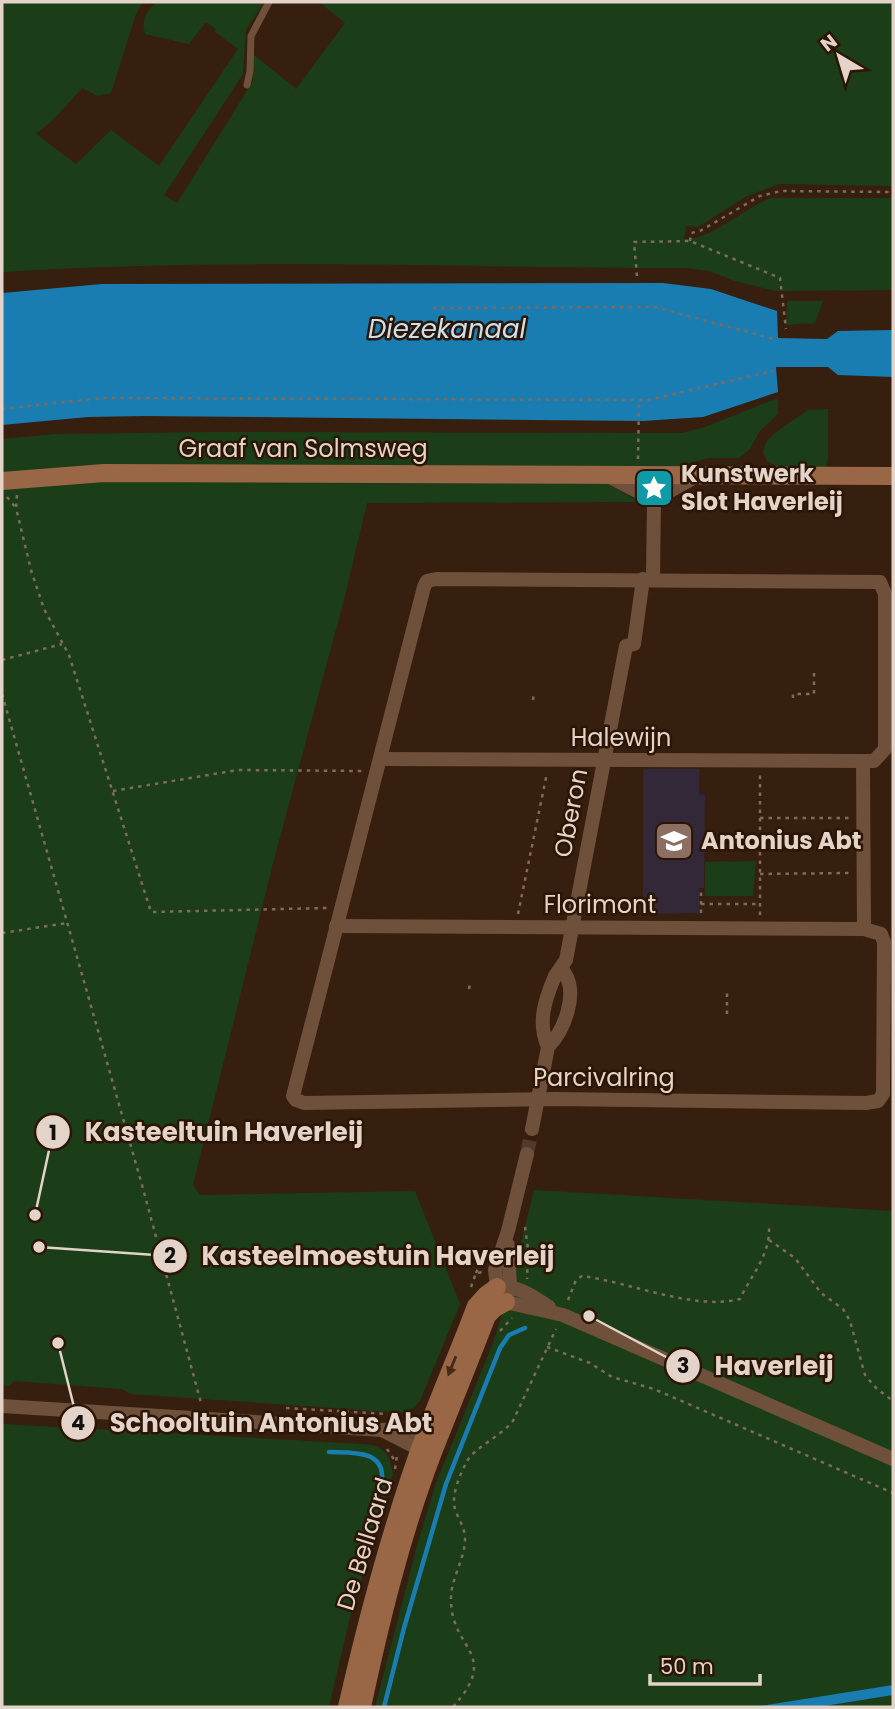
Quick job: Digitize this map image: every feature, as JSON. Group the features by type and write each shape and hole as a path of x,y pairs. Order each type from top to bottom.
{"street":[{"name":"Graaf van Solmsweg","path":"10,480 104,473 893,476"},
{"name":"Graaf van Solmsweg","path":"605,474 654,500 701,474"},
{"path":"648,579 654,500"},
{"name":"Oberon","path":"532,1129 548,1047 542,1018 547,995 566,960 567,928 601,761 626,646 634,644 648,579"},
{"name":"Parcivalring","path":"863,761 874,761 884,750 885,594 880,582 648,579 427,581 293,1096 304,1103 878,1101 883,1094 884,942 881,934 863,929"},
{"name":"Halewijn","path":"378,765 550,760 863,761"},
{"path":"863,761 863,929"},
{"name":"Florimont","path":"336,926 863,929"},
{"name":"Oberon","path":"548,1047 556,1039 565,1020 570,997 569,979 564,972 555,976"},
{"path":"527,1154 508,1231 495,1270 504,1292 563,1315 893,1459"},
{"name":"De Bellaard","path":"347,1707 384,1558 429,1445 476,1306 486,1295 504,1292"},
{"path":"2,1406 382,1430 400,1427 429,1445"},
{"name":"De Bellaard","path":"362,1707 375,1646 429,1445"}],"lane":[{"path":"247,85 251,36 269,2"}],"path":[{"path":"690,241 691,233 700,231 760,196 782,191 893,192"},
{"path":"637,276 635,242 690,241 780,278 786,329"},
{"path":"433,308 655,307 774,339"},
{"path":"2,409 102,398 639,400 773,371"},
{"path":"638,457 639,400"},
{"path":"10,480 44,609 69,655 151,912 341,908"},
{"path":"2,490 16,508"},
{"path":"2,660 62,644"},
{"path":"793,698 793,694 814,694 814,673 809,673"},
{"path":"533,700 534,692"},
{"path":"2,694 142,1185 201,1403"},
{"path":"516,928 550,760"},
{"path":"760,761 760,929"},
{"path":"113,791 238,770 378,765"},
{"path":"760,818 863,818"},
{"path":"760,874 863,873"},
{"path":"701,888 701,929"},
{"path":"701,904 760,904"},
{"path":"2,933 67,923"},
{"path":"469,989 470,982"},
{"path":"727,989 727,1014"},
{"path":"525,1225 528,1277"},
{"path":"453,1707 470,1685 475,1672 473,1659 455,1621 451,1601 465,1539 454,1507 454,1494 468,1459 504,1432 513,1420 563,1315 576,1280 582,1276 718,1303 740,1299 762,1261 769,1240 769,1228"},
{"path":"769,1240 795,1258 821,1293 843,1309 850,1321 865,1375 893,1401"},
{"path":"547,1347 590,1363 612,1377 654,1389 893,1493"}],"shaded area":[{"name":"Antonius Abt","path":"643,769 699,769 699,794 705,795 704,888 699,888 699,913 643,914"}],"green space":[{"path":"2,2 143,2 136,14 111,93 98,96 82,88 53,120 36,134 76,164 111,130 159,166 238,49 206,22 189,44 145,34 144,20 147,12 157,2 264,2 246,30 243,74 164,195 177,203 253,81 252,53 296,89 345,23 319,2 893,2 893,186 779,184 745,197 698,227 686,226 684,239 716,229 771,198 893,198 893,290 775,291 709,271 686,268 258,264 2,272"},
{"path":"787,301 823,301 815,323 786,325"},
{"path":"778,398 778,414 759,432 750,449 739,458 708,458 675,467 2,474 2,439 55,434 214,432 683,433"},
{"path":"828,409 826,467 779,468 767,461 763,452 766,442 776,432 808,410"},
{"path":"107,480 601,480 640,502 367,503 345,596 272,867 193,1185 200,1195 415,1191 460,1304 420,1401 408,1413 130,1394 122,1389 14,1381 9,1386 2,1385 2,487"},
{"path":"756,861 753,896 705,896 705,862"},
{"path":"534,1190 893,1211 893,1707 375,1707 436,1483 493,1343"},
{"path":"2,1424 364,1444 385,1452 393,1474 350,1617 329,1707 2,1707"}],"water":[{"name":"Diezekanaal","path":"663,283 711,289 777,311 778,338 827,339 838,331 893,330 893,377 838,375 828,367 776,367 778,392 703,417 643,421 144,416 88,417 2,425 2,293 102,284"},
{"path":"893,1685 893,1695 818,1707 754,1707"}],"waterway":[{"path":"384,1707 446,1484 500,1348 509,1335 525,1328"},
{"path":"329,1452 364,1455 378,1462 381,1469 382,1479 361,1544"}],"tunnel":[{"path":"527,1154 532,1129"}],"place":[{"name":"Kunstwerk Slot Haverleij","path":"654,488"},
{"name":"Antonius Abt","path":"674,841"},
{"name":"Kasteeltuin Haverleij","path":"35,1215"},
{"name":"Kasteelmoestuin Haverleij","path":"39,1247"},
{"name":"Haverleij","path":"589,1316"},
{"name":"Schooltuin Antonius Abt","path":"58,1343"}]}
